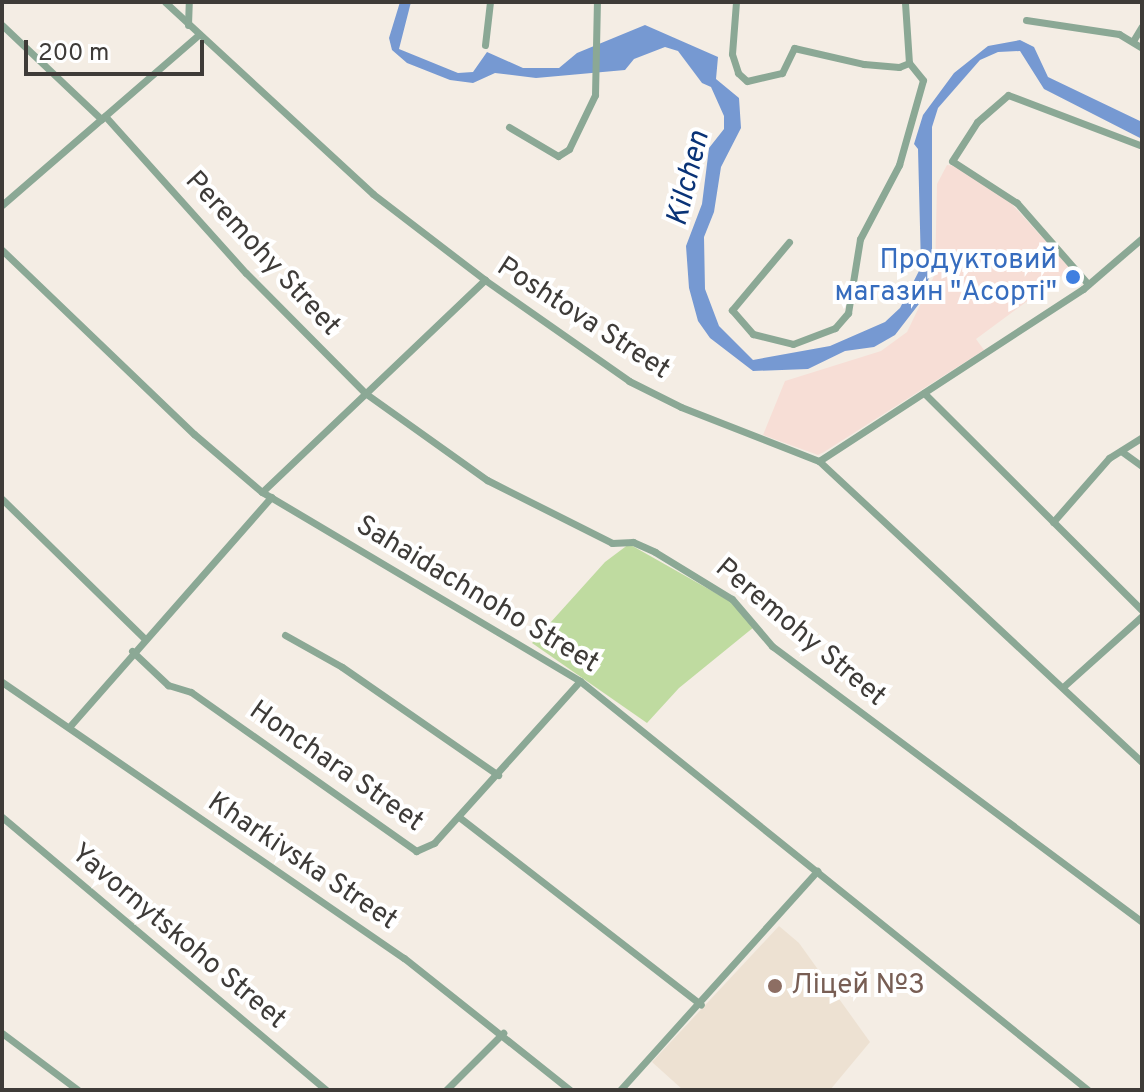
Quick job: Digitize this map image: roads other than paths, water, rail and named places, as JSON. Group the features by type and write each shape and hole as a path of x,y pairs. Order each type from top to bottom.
{"street":[{"name":"Poshtova Street","path":"165,2 197,36 373,194 485,280 629,381 681,407 819,461 1142,762"},
{"path":"188,25 189,2"},
{"path":"485,45 490,2"},
{"path":"509,127 558,156 564,154 591,108 594,72 592,42 597,2"},
{"path":"736,2 732,54 738,73 747,81 782,73 794,48 864,64 909,63"},
{"path":"789,242 732,310 753,334 793,344 827,332 848,313 860,239 899,165 922,90 922,75 909,63 905,2"},
{"path":"1026,20 1119,34 1142,48"},
{"name":"Peremohy Street","path":"2,25 103,117 246,273 365,393 487,480 612,543 633,542 655,552 732,599 772,646 1142,922"},
{"path":"1133,41 1142,26"},
{"path":"2,205 197,36"},
{"path":"1088,284 1017,203 952,161 977,122 1008,95 1142,146"},
{"path":"819,461 1088,284 1142,238"},
{"name":"Sahaidachnoho Street","path":"2,250 194,434 262,492 580,681 1088,1090"},
{"path":"262,492 485,280"},
{"path":"924,393 1142,613 1063,687"},
{"path":"1053,522 1121,451 1142,437"},
{"path":"1121,451 1142,466"},
{"path":"70,726 132,651 271,497"},
{"path":"2,499 144,638"},
{"path":"285,635 342,667 498,775"},
{"name":"Honchara Street","path":"132,651 168,685 191,692 416,851 429,848 459,817 701,1005"},
{"path":"459,817 580,681"},
{"name":"Kharkivska Street","path":"3,685 70,726 124,769 369,933 503,1033 570,1090"},
{"name":"Yavornytskoho Street","path":"2,817 326,1090"},
{"path":"620,1090 701,1005 817,871"},
{"path":"2,1033 78,1090"},
{"path":"446,1090 503,1033"}],"water":[{"path":"400,2 411,2 399,49 458,73 473,72 487,52 523,68 559,68 577,53 645,25 718,57 716,79 739,98 741,128 721,167 714,212 704,237 705,289 719,326 753,360 830,346 885,322 900,308 921,267 918,149 914,144 923,115 954,73 988,46 1020,40 1034,47 1048,77 1142,122 1142,139 1044,89 1020,51 998,52 980,60 938,108 932,127 932,268 922,300 895,335 874,347 845,351 808,369 753,371 710,338 698,321 689,288 686,246 702,204 709,148 724,129 724,116 711,87 702,83 678,51 665,47 634,59 625,70 536,78 495,73 473,83 450,80 407,63 392,50 389,38"}],"place":[{"name":"Продуктовий магазин \"Асорті\"","path":"1073,277"},
{"name":"Ліцей №3","path":"775,986"}],"water label":[{"name":"Kilchen","path":"690,179"}]}
